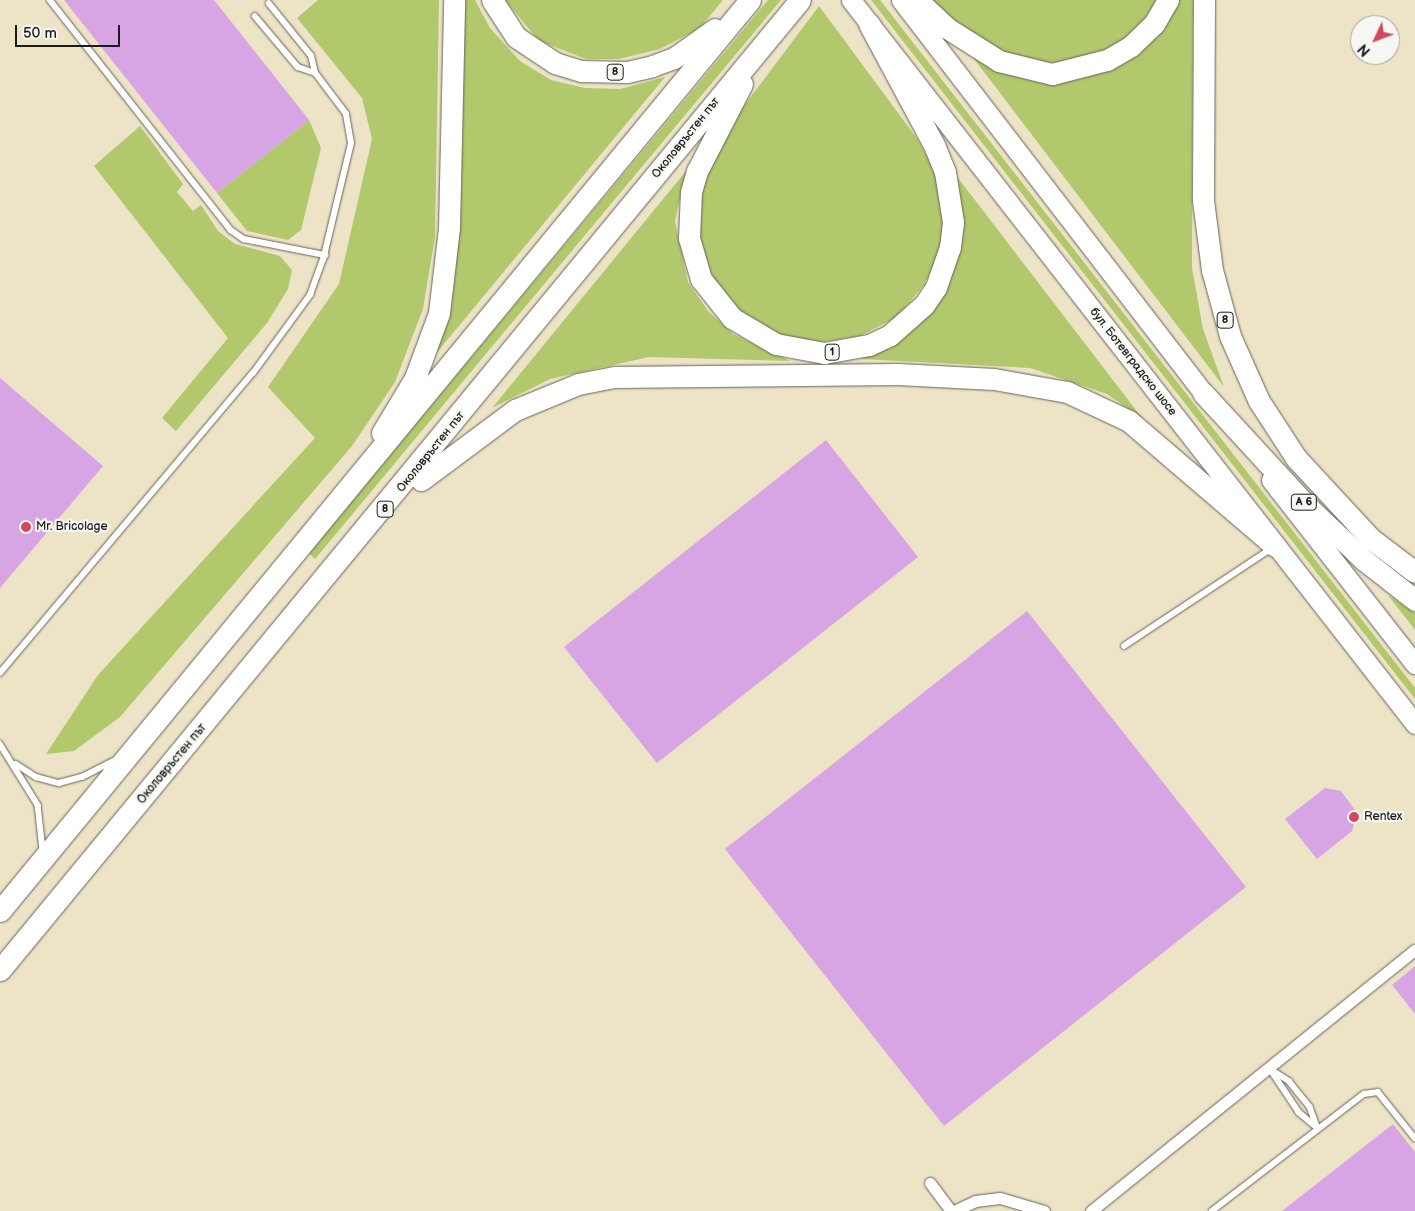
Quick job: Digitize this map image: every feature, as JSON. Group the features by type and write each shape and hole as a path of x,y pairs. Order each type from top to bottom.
{"highway":[{"path":"350,488 415,378 439,313 449,228 454,0"},
{"name":"8","path":"492,0 516,37 534,51 573,68 604,73 627,72 674,58 748,2"},
{"name":"Околовръстен път","path":"0,970 384,510 800,0"},
{"path":"917,0 947,28 999,61 1052,74 1107,60 1131,46 1154,24 1168,0"},
{"name":"8","path":"1204,0 1203,200 1212,270 1230,336 1259,401 1296,458 1370,538 1415,572"},
{"name":"8","path":"0,911 748,2"},
{"name":"1","path":"764,43 697,171 689,217 694,260 715,300 753,333 800,350 848,350 890,335 924,305 944,268 952,222 945,172 934,145 870,24"},
{"path":"384,510 486,427 544,396 578,384 653,373 898,374 1034,384 1098,404 1168,451 1275,546"},
{"name":"A 6","path":"1203,393 1313,511 1364,560 1415,600"}],"main road":[{"name":"бул. Ботевградско шосе","path":"851,0 1415,724"},
{"path":"901,0 1203,393 1415,664"}],"street":[{"path":"1091,1211 1415,950"},
{"path":"930,1183 953,1211 975,1201 1000,1198 1044,1211"}],"lane":[{"path":"50,0 231,230 244,239 324,255"},
{"path":"0,673 291,326 310,295 324,255 351,143 346,114 315,73 311,56 269,4"},
{"path":"255,16 298,67 315,73"},
{"path":"1124,646 1275,546"},
{"path":"0,744 16,764 38,805 43,859"},
{"path":"16,764 47,781 71,782 132,751"},
{"path":"1269,1068 1289,1081 1310,1106 1318,1129"},
{"path":"1269,1068 1299,1113 1318,1129"},
{"path":"1212,1211 1364,1094 1378,1092 1415,1138"}],"green space":[{"path":"318,0 439,0 435,237 423,309 395,382 352,446 120,717 74,751 46,754 98,675 315,438 268,387 339,284 372,139 362,98 297,18"},
{"path":"462,0 475,0 490,28 520,61 551,80 585,88 620,89 665,77 429,362"},
{"path":"505,0 723,0 700,28 660,49 619,59 586,59 539,41"},
{"path":"768,0 781,0 315,559 309,553"},
{"path":"871,0 880,0 1415,688 1415,699"},
{"path":"927,0 1160,0 1129,37 1104,51 1075,61 1042,63 999,52 964,32"},
{"path":"1176,0 1193,0 1192,268 1203,329 1224,387 968,51 1083,77"},
{"path":"819,6 918,140 936,174 943,219 940,251 924,285 897,317 860,336 821,342 781,336 747,320 718,292 702,255 697,215 705,176 723,134"},
{"path":"309,120 321,148 301,230 288,240 247,231 217,193"},
{"path":"140,126 183,184 177,192 193,211 201,205 218,231 235,244 280,256 292,270 288,289 267,323 176,431 162,418 228,338 94,166"},
{"path":"686,171 675,221 688,282 708,311 733,334 790,361 649,357 550,379 492,408"},
{"path":"958,178 1142,418 1107,394 1030,368 861,359 894,343 927,316 950,283 963,220"},
{"path":"1388,595 1415,613 1415,630"}],"building":[{"path":"64,0 214,0 309,120 217,193"},
{"name":"Mr. Bricolage","path":"0,378 103,466 0,588"},
{"path":"826,440 918,557 657,763 564,647"},
{"path":"1027,611 1246,887 944,1126 725,849"},
{"path":"1325,788 1341,791 1357,813 1352,831 1317,859 1285,819"},
{"path":"1415,966 1415,1014 1392,985"},
{"path":"1393,1124 1415,1152 1415,1211 1282,1211"}],"place":[{"name":"Mr. Bricolage","path":"26,527"},
{"name":"Rentex","path":"1354,817"}]}
